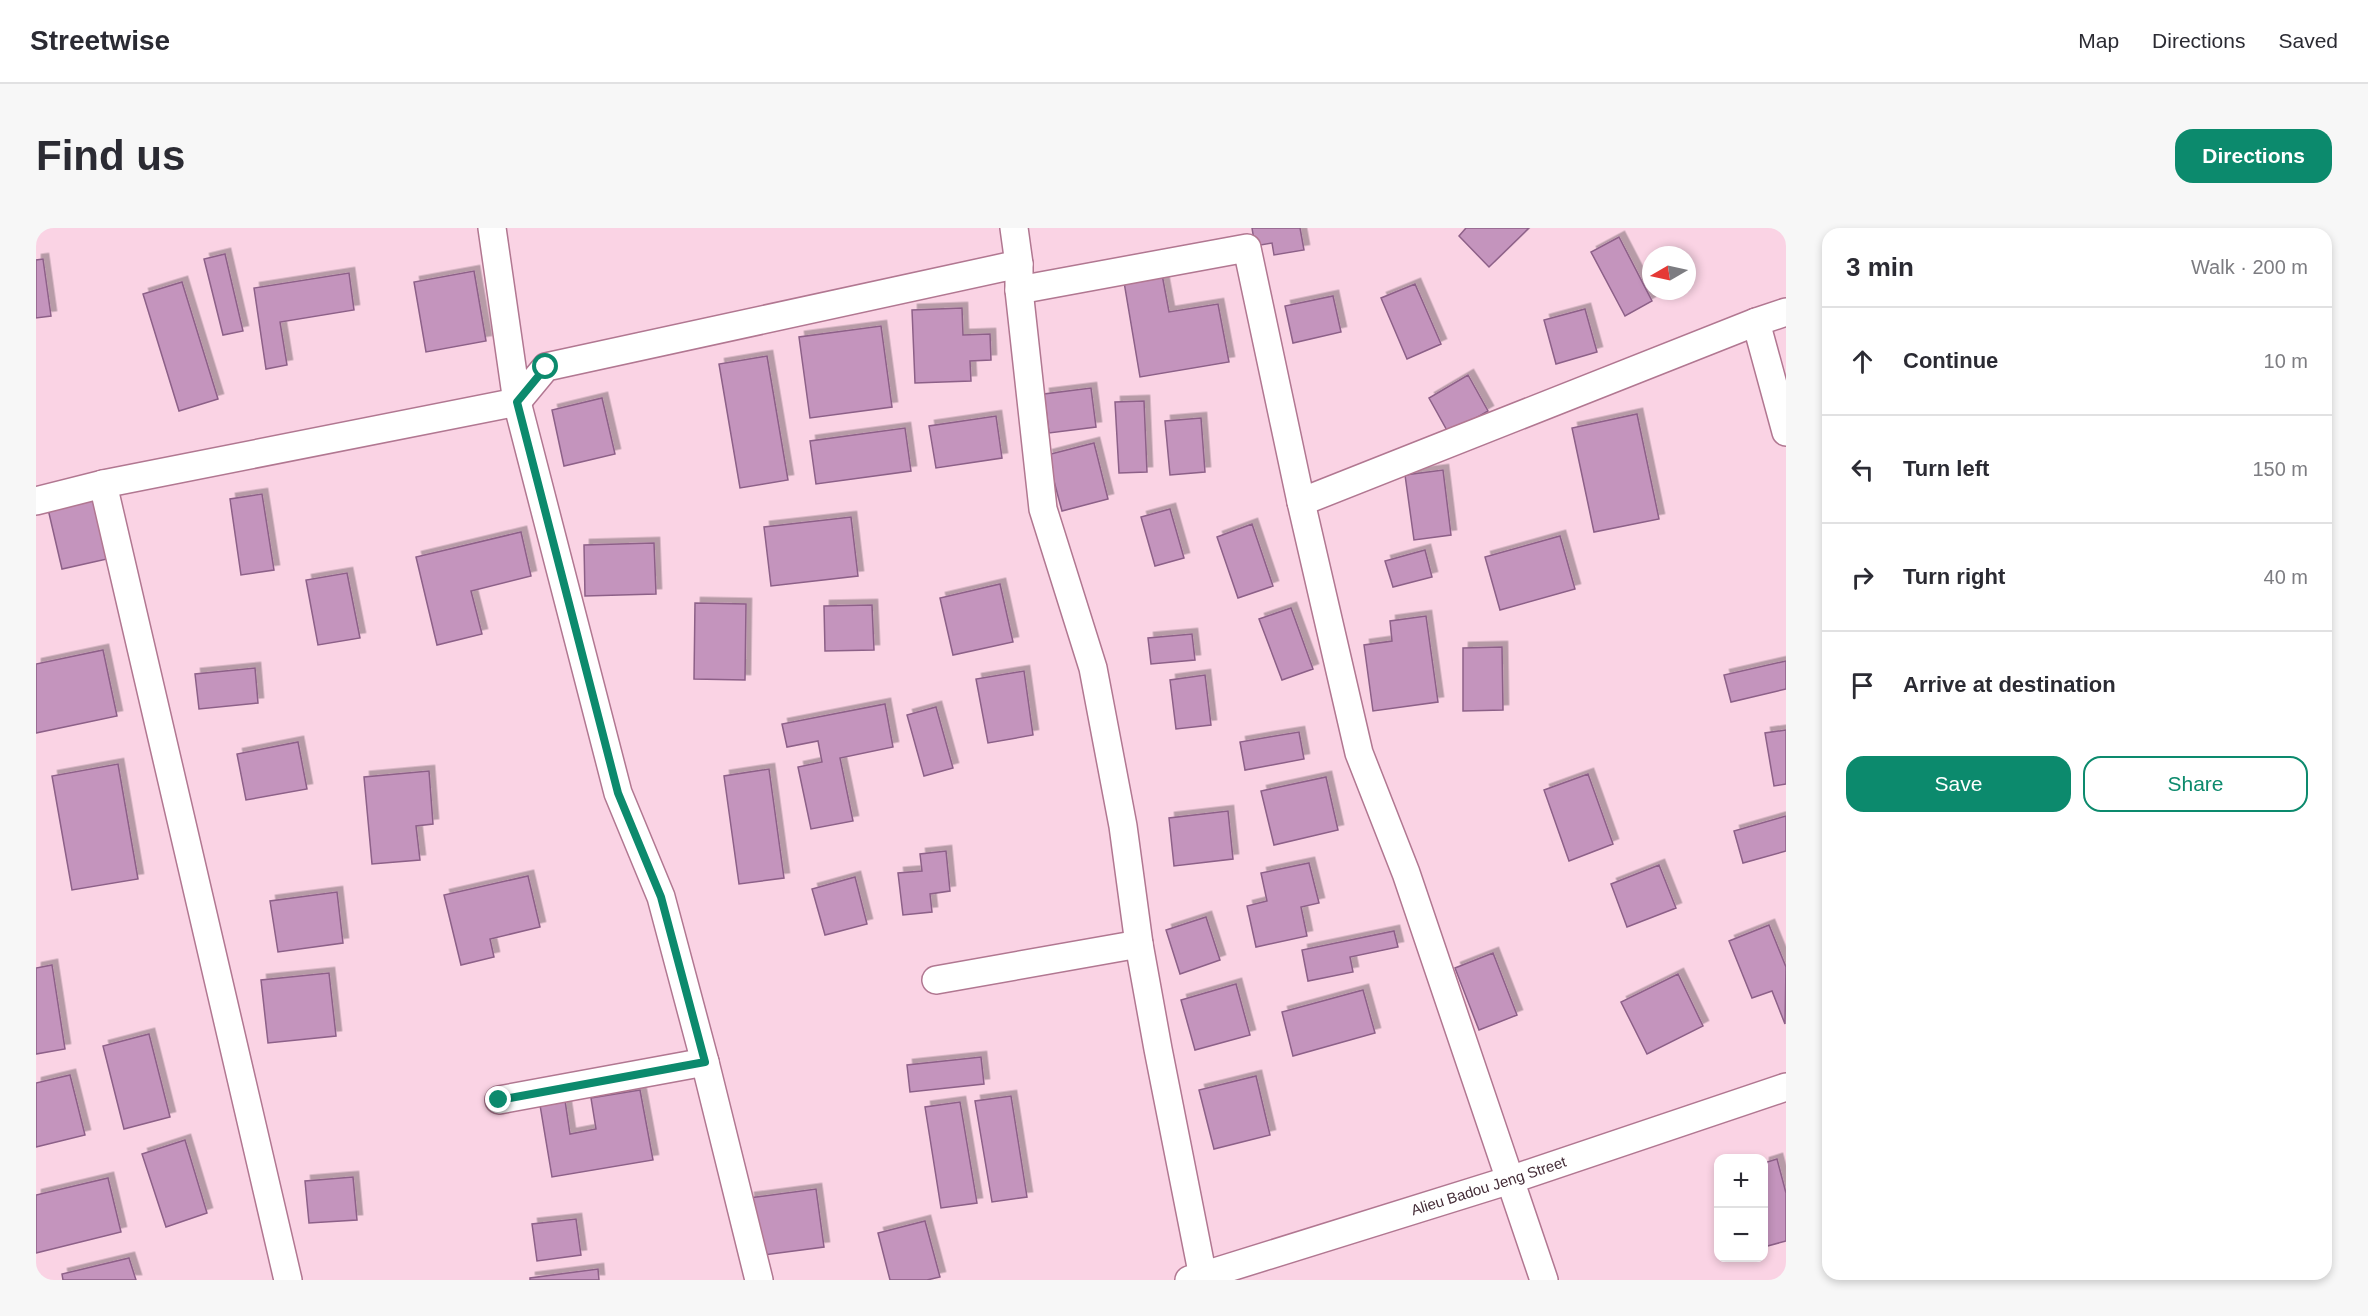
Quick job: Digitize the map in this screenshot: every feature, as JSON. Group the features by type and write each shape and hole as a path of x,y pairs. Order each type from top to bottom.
{"street":[{"path":"492,228 517,402 618,793 661,897 759,1280"},
{"path":"1014,228 1043,509 1093,668 1123,826 1139,944 1196,1278"},
{"path":"36,501 103,484 517,402 546,367 1019,277 1247,248 1301,502 1359,753 1406,873 1544,1280"},
{"path":"1301,502 1786,312"},
{"path":"1756,322 1786,432"},
{"path":"103,484 288,1280"},
{"path":"936,980 1139,944"},
{"path":"499,1100 705,1062"},
{"name":"Alieu Badou Jeng Street","path":"1196,1278 1510,1180 1786,1087"}],"building":[{"path":"1252,228 1300,228 1304,250 1274,255 1272,243 1255,246"},
{"path":"1466,228 1529,228 1489,267 1459,236"},
{"path":"1619,237 1642,282 1642,300 1652,301 1625,316 1591,252"},
{"path":"225,254 243,331 223,335 204,259"},
{"path":"43,259 51,316 36,318 36,260"},
{"path":"1161,269 1169,312 1218,304 1229,362 1140,377 1123,276"},
{"path":"474,271 486,341 426,352 414,282"},
{"path":"349,273 354,310 280,322 287,365 266,369 254,288"},
{"path":"182,282 218,399 179,411 143,294"},
{"path":"1415,284 1441,344 1407,359 1381,298"},
{"path":"1333,296 1341,332 1293,343 1285,306"},
{"path":"962,308 963,335 990,334 991,360 970,361 971,381 915,383 912,310"},
{"path":"1585,309 1597,352 1556,364 1544,320"},
{"path":"881,326 892,407 810,418 799,337"},
{"path":"767,356 788,480 740,488 719,364"},
{"path":"1468,375 1488,411 1449,434 1429,398"},
{"path":"1091,388 1096,427 1049,433 1044,394"},
{"path":"602,398 615,454 564,466 552,410"},
{"path":"1144,401 1147,472 1119,473 1115,402"},
{"path":"1637,414 1659,519 1594,532 1572,428"},
{"path":"996,416 1002,458 936,468 929,426"},
{"path":"1201,418 1205,472 1170,475 1165,421"},
{"path":"905,428 911,471 816,484 810,441"},
{"path":"1094,443 1108,499 1062,511 1047,455"},
{"path":"1443,470 1451,535 1414,540 1405,475"},
{"path":"262,494 274,570 241,575 230,499"},
{"path":"93,498 107,559 62,569 48,509"},
{"path":"1170,509 1184,558 1155,566 1141,517"},
{"path":"851,517 858,576 771,586 764,527"},
{"path":"1252,524 1273,586 1238,598 1217,537"},
{"path":"521,532 531,576 471,591 482,634 437,645 416,557"},
{"path":"1560,536 1575,589 1500,610 1485,557"},
{"path":"654,543 656,594 585,596 584,545"},
{"path":"1425,550 1432,577 1393,587 1385,561"},
{"path":"347,573 360,638 318,645 306,580"},
{"path":"1000,584 1013,642 953,655 940,598"},
{"path":"695,603 746,604 745,680 694,679"},
{"path":"872,605 874,650 825,651 824,606"},
{"path":"1291,608 1313,669 1282,680 1259,619"},
{"path":"1426,616 1438,702 1373,711 1364,645 1392,641 1390,621"},
{"path":"1192,634 1195,660 1151,664 1148,638"},
{"path":"1502,647 1503,710 1463,711 1463,648"},
{"path":"103,650 117,716 36,733 36,664"},
{"path":"1786,661 1786,689 1731,702 1724,675"},
{"path":"255,668 258,703 199,709 195,674"},
{"path":"1024,671 1033,735 988,743 976,679"},
{"path":"1205,675 1211,725 1176,729 1170,680"},
{"path":"885,704 893,747 840,758 853,821 811,829 798,767 822,762 818,741 787,747 782,724"},
{"path":"936,707 953,768 924,776 907,715"},
{"path":"1786,730 1786,784 1774,786 1765,733"},
{"path":"1299,732 1304,759 1245,770 1240,742"},
{"path":"298,742 307,789 246,800 237,754"},
{"path":"118,764 138,879 72,890 52,776"},
{"path":"769,769 784,878 739,884 724,776"},
{"path":"429,771 433,824 416,826 420,860 372,864 364,777"},
{"path":"1588,774 1613,844 1569,861 1544,790"},
{"path":"1326,777 1338,830 1274,845 1261,791"},
{"path":"1228,811 1233,859 1174,866 1169,818"},
{"path":"1786,816 1786,851 1743,863 1734,831"},
{"path":"946,851 950,891 930,894 932,912 903,915 898,873 922,871 920,854"},
{"path":"1309,863 1319,903 1301,907 1307,936 1256,947 1247,906 1267,901 1261,873"},
{"path":"1659,865 1676,908 1627,927 1611,884"},
{"path":"528,876 540,927 490,939 494,957 461,965 444,895"},
{"path":"855,877 867,924 825,935 812,889"},
{"path":"337,892 343,943 278,952 270,901"},
{"path":"1206,917 1220,960 1180,974 1166,930"},
{"path":"1769,925 1786,967 1785,1024 1772,991 1752,998 1729,941"},
{"path":"1394,931 1398,947 1350,957 1353,972 1308,981 1302,950"},
{"path":"1493,953 1517,1015 1479,1030 1455,968"},
{"path":"52,965 65,1049 36,1054 36,968"},
{"path":"329,973 336,1036 268,1043 261,980"},
{"path":"1678,974 1703,1026 1647,1054 1621,1002"},
{"path":"1236,984 1250,1035 1195,1050 1181,1000"},
{"path":"1363,990 1375,1033 1293,1056 1282,1012"},
{"path":"149,1034 170,1117 124,1129 103,1046"},
{"path":"981,1057 984,1084 910,1092 907,1065"},
{"path":"70,1075 85,1135 36,1147 36,1083"},
{"path":"1256,1076 1270,1135 1214,1149 1199,1090"},
{"path":"640,1090 653,1160 552,1177 539,1099 564,1094 570,1134 596,1129 591,1098"},
{"path":"1011,1096 1027,1197 992,1202 975,1101"},
{"path":"960,1102 977,1203 941,1208 925,1107"},
{"path":"185,1140 207,1213 166,1227 142,1154"},
{"path":"1777,1159 1786,1193 1786,1241 1768,1246 1768,1208 1768,1162"},
{"path":"353,1177 357,1220 309,1223 305,1181"},
{"path":"108,1178 121,1232 36,1253 36,1195"},
{"path":"816,1189 824,1247 756,1256 749,1198"},
{"path":"576,1219 581,1255 537,1261 532,1224"},
{"path":"925,1221 940,1277 927,1280 890,1280 878,1233"},
{"path":"129,1258 136,1280 63,1280 62,1274"},
{"path":"598,1269 599,1280 530,1280 530,1278"}],"route":[{"path":"499,1100 705,1062 661,897 618,793 517,402 546,367"}]}
